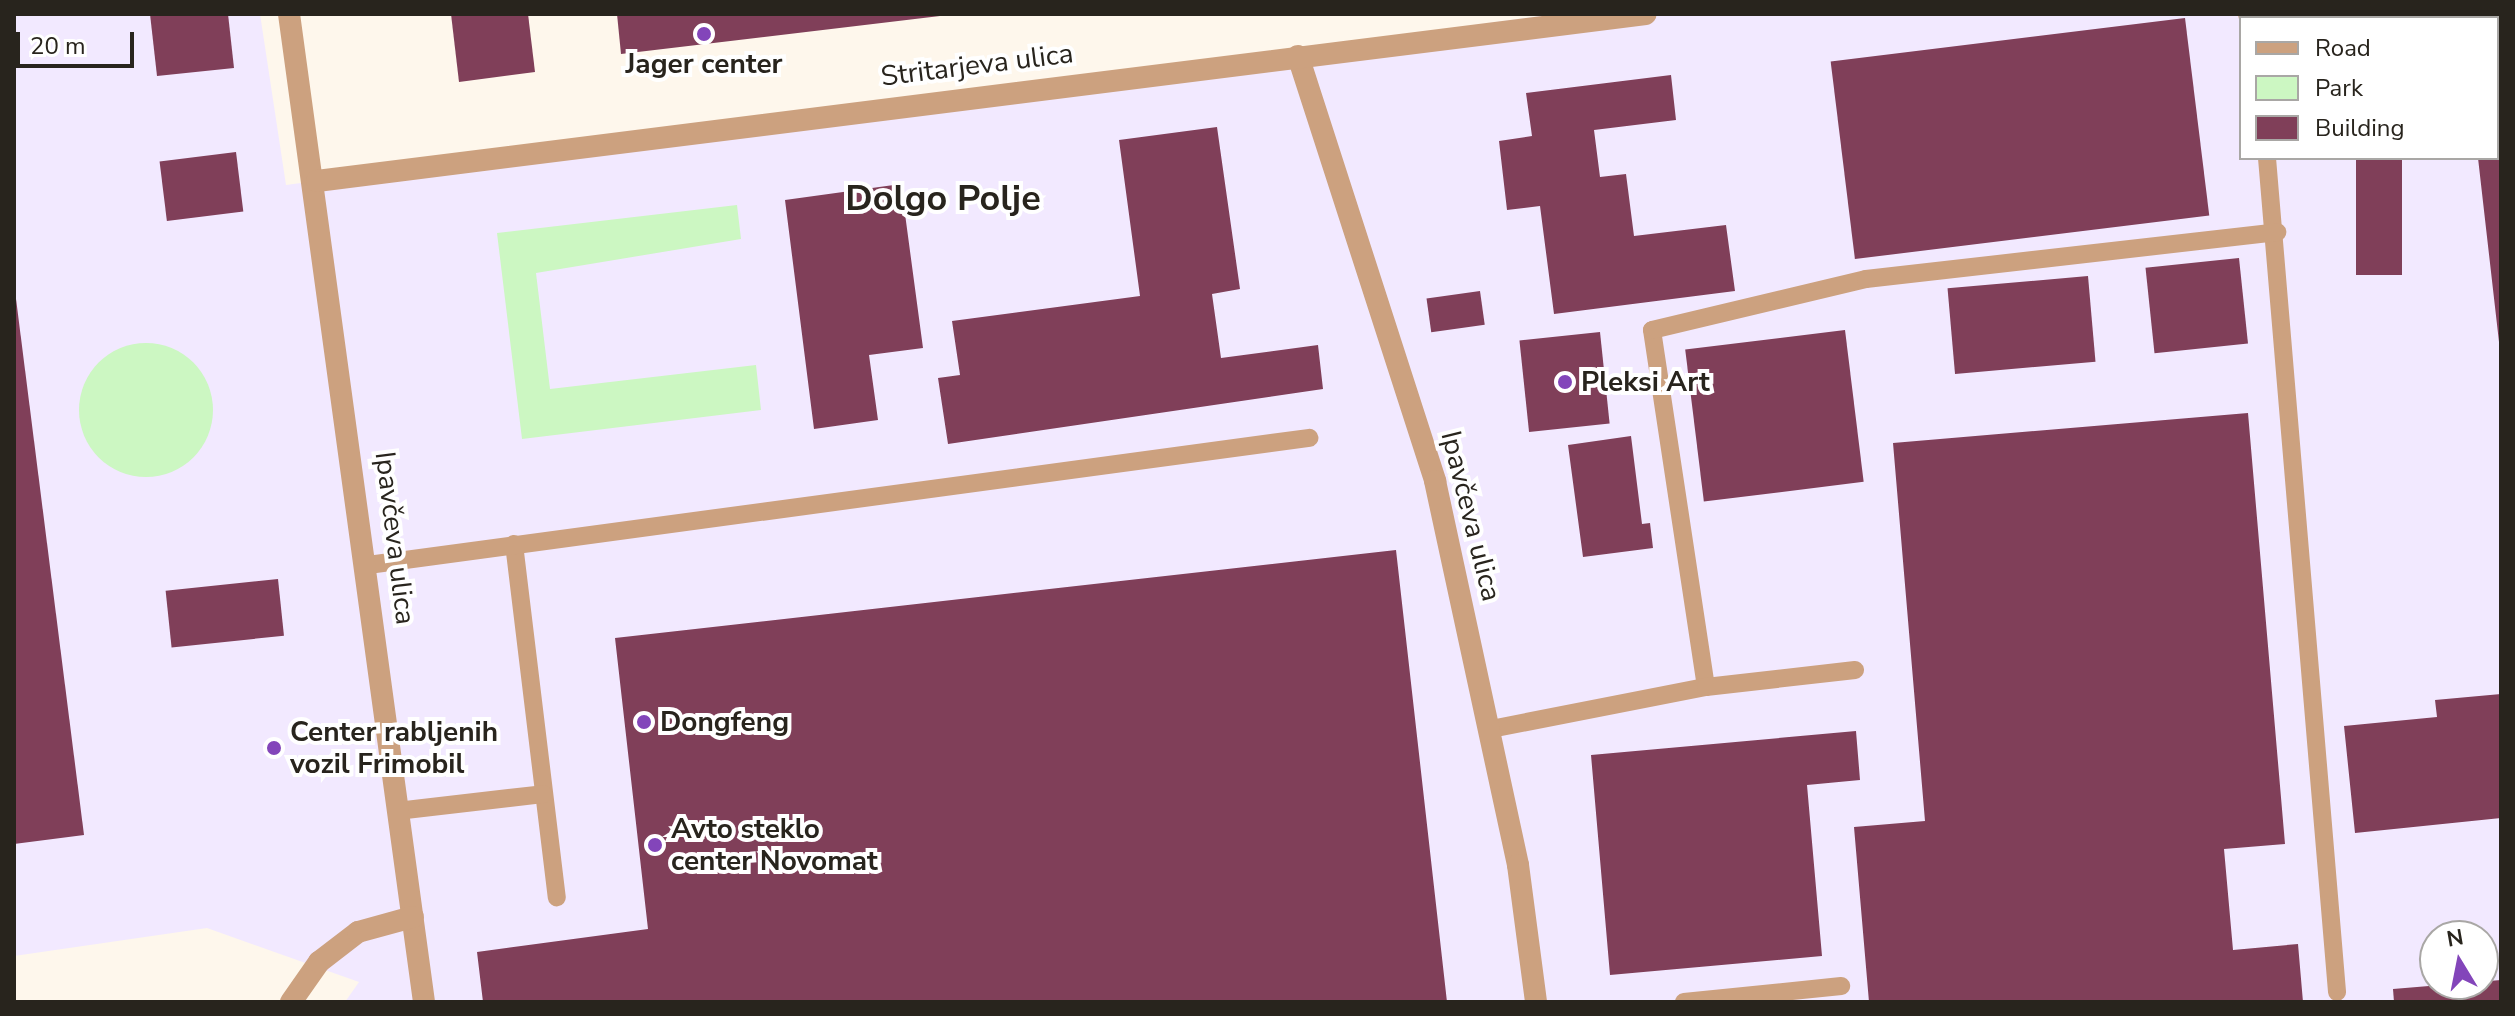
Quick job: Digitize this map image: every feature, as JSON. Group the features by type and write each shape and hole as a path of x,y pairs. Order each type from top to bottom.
{"street":[{"name":"Ipavčeva ulica","path":"289,14 317,181 424,1002"},
{"name":"Stritarjeva ulica","path":"317,181 1646,14"},
{"name":"Ipavčeva ulica","path":"1298,56 1435,481 1491,729 1536,1002"},
{"path":"291,1002 319,962 358,932 413,917"}],"lane":[{"path":"2267,160 2277,232 2337,992"},
{"path":"1706,687 1652,330 1866,279 2277,232"},
{"path":"368,565 1309,438"},
{"path":"514,544 557,897"},
{"path":"1491,729 1706,687 1855,670"},
{"path":"397,811 543,794"},
{"path":"1684,1002 1841,986"}],"shaded area":[{"path":"14,14 260,14 286,185 1556,14 2501,14 2501,1002 345,1002 359,982 207,928 14,956"}],"green space":[{"path":"737,205 741,239 536,273 550,389 756,365 761,410 522,439 497,233"},
{"path":"146,343 172,348 193,363 208,384 213,410 208,436 193,457 172,472 146,477 120,472 99,457 84,436 79,410 84,384 99,363 120,348"}],"building":[{"path":"150,14 228,14 234,68 157,76"},
{"path":"451,14 528,14 535,72 459,82"},
{"name":"Jager center","path":"617,14 940,14 940,16 621,54"},
{"path":"2185,18 2209,216 1855,259 1831,62"},
{"path":"2501,44 2499,342 2478,160 2499,160"},
{"path":"1671,75 1676,120 1594,130 1600,177 1626,174 1634,236 1726,225 1735,291 1554,314 1540,206 1507,210 1499,141 1532,136 1526,93"},
{"path":"1217,127 1240,289 1212,294 1221,358 1318,345 1323,389 948,444 938,378 960,375 952,321 1140,296 1119,140"},
{"path":"236,152 243,212 167,221 160,161"},
{"path":"2356,160 2402,160 2402,275 2356,275"},
{"path":"901,184 923,348 869,355 878,420 814,429 785,200"},
{"path":"2239,258 2248,344 2155,353 2146,268"},
{"path":"2088,276 2095,362 1955,374 1948,288"},
{"path":"14,283 84,835 14,844"},
{"path":"1480,291 1485,325 1431,332 1427,299"},
{"path":"1845,330 1864,482 1704,501 1685,350"},
{"name":"Pleksi Art","path":"1600,332 1610,423 1529,432 1519,340"},
{"path":"2248,413 2285,844 2224,849 2233,950 2298,944 2303,1002 1869,1002 1854,827 1925,821 1893,443"},
{"path":"1631,436 1642,524 1650,523 1653,548 1583,557 1568,445"},
{"path":"1396,550 1447,1002 483,1002 477,952 648,929 615,638"},
{"path":"278,579 284,636 172,647 166,591"},
{"path":"2501,694 2501,818 2355,833 2344,726 2437,717 2435,700"},
{"path":"1856,731 1860,780 1807,785 1822,956 1610,975 1591,755"},
{"path":"2499,980 2501,1002 2394,1002 2393,989 2419,987 2419,1000 2499,1000"}],"place":[{"name":"Jager center","path":"704,34"},
{"name":"Pleksi Art","path":"1565,382"},
{"name":"Dongfeng","path":"644,722"},
{"name":"Center rabljenih vozil Frimobil","path":"274,748"},
{"name":"Avto steklo center Novomat","path":"655,845"}],"district":[{"name":"Dolgo Polje","path":"943,199"}]}
